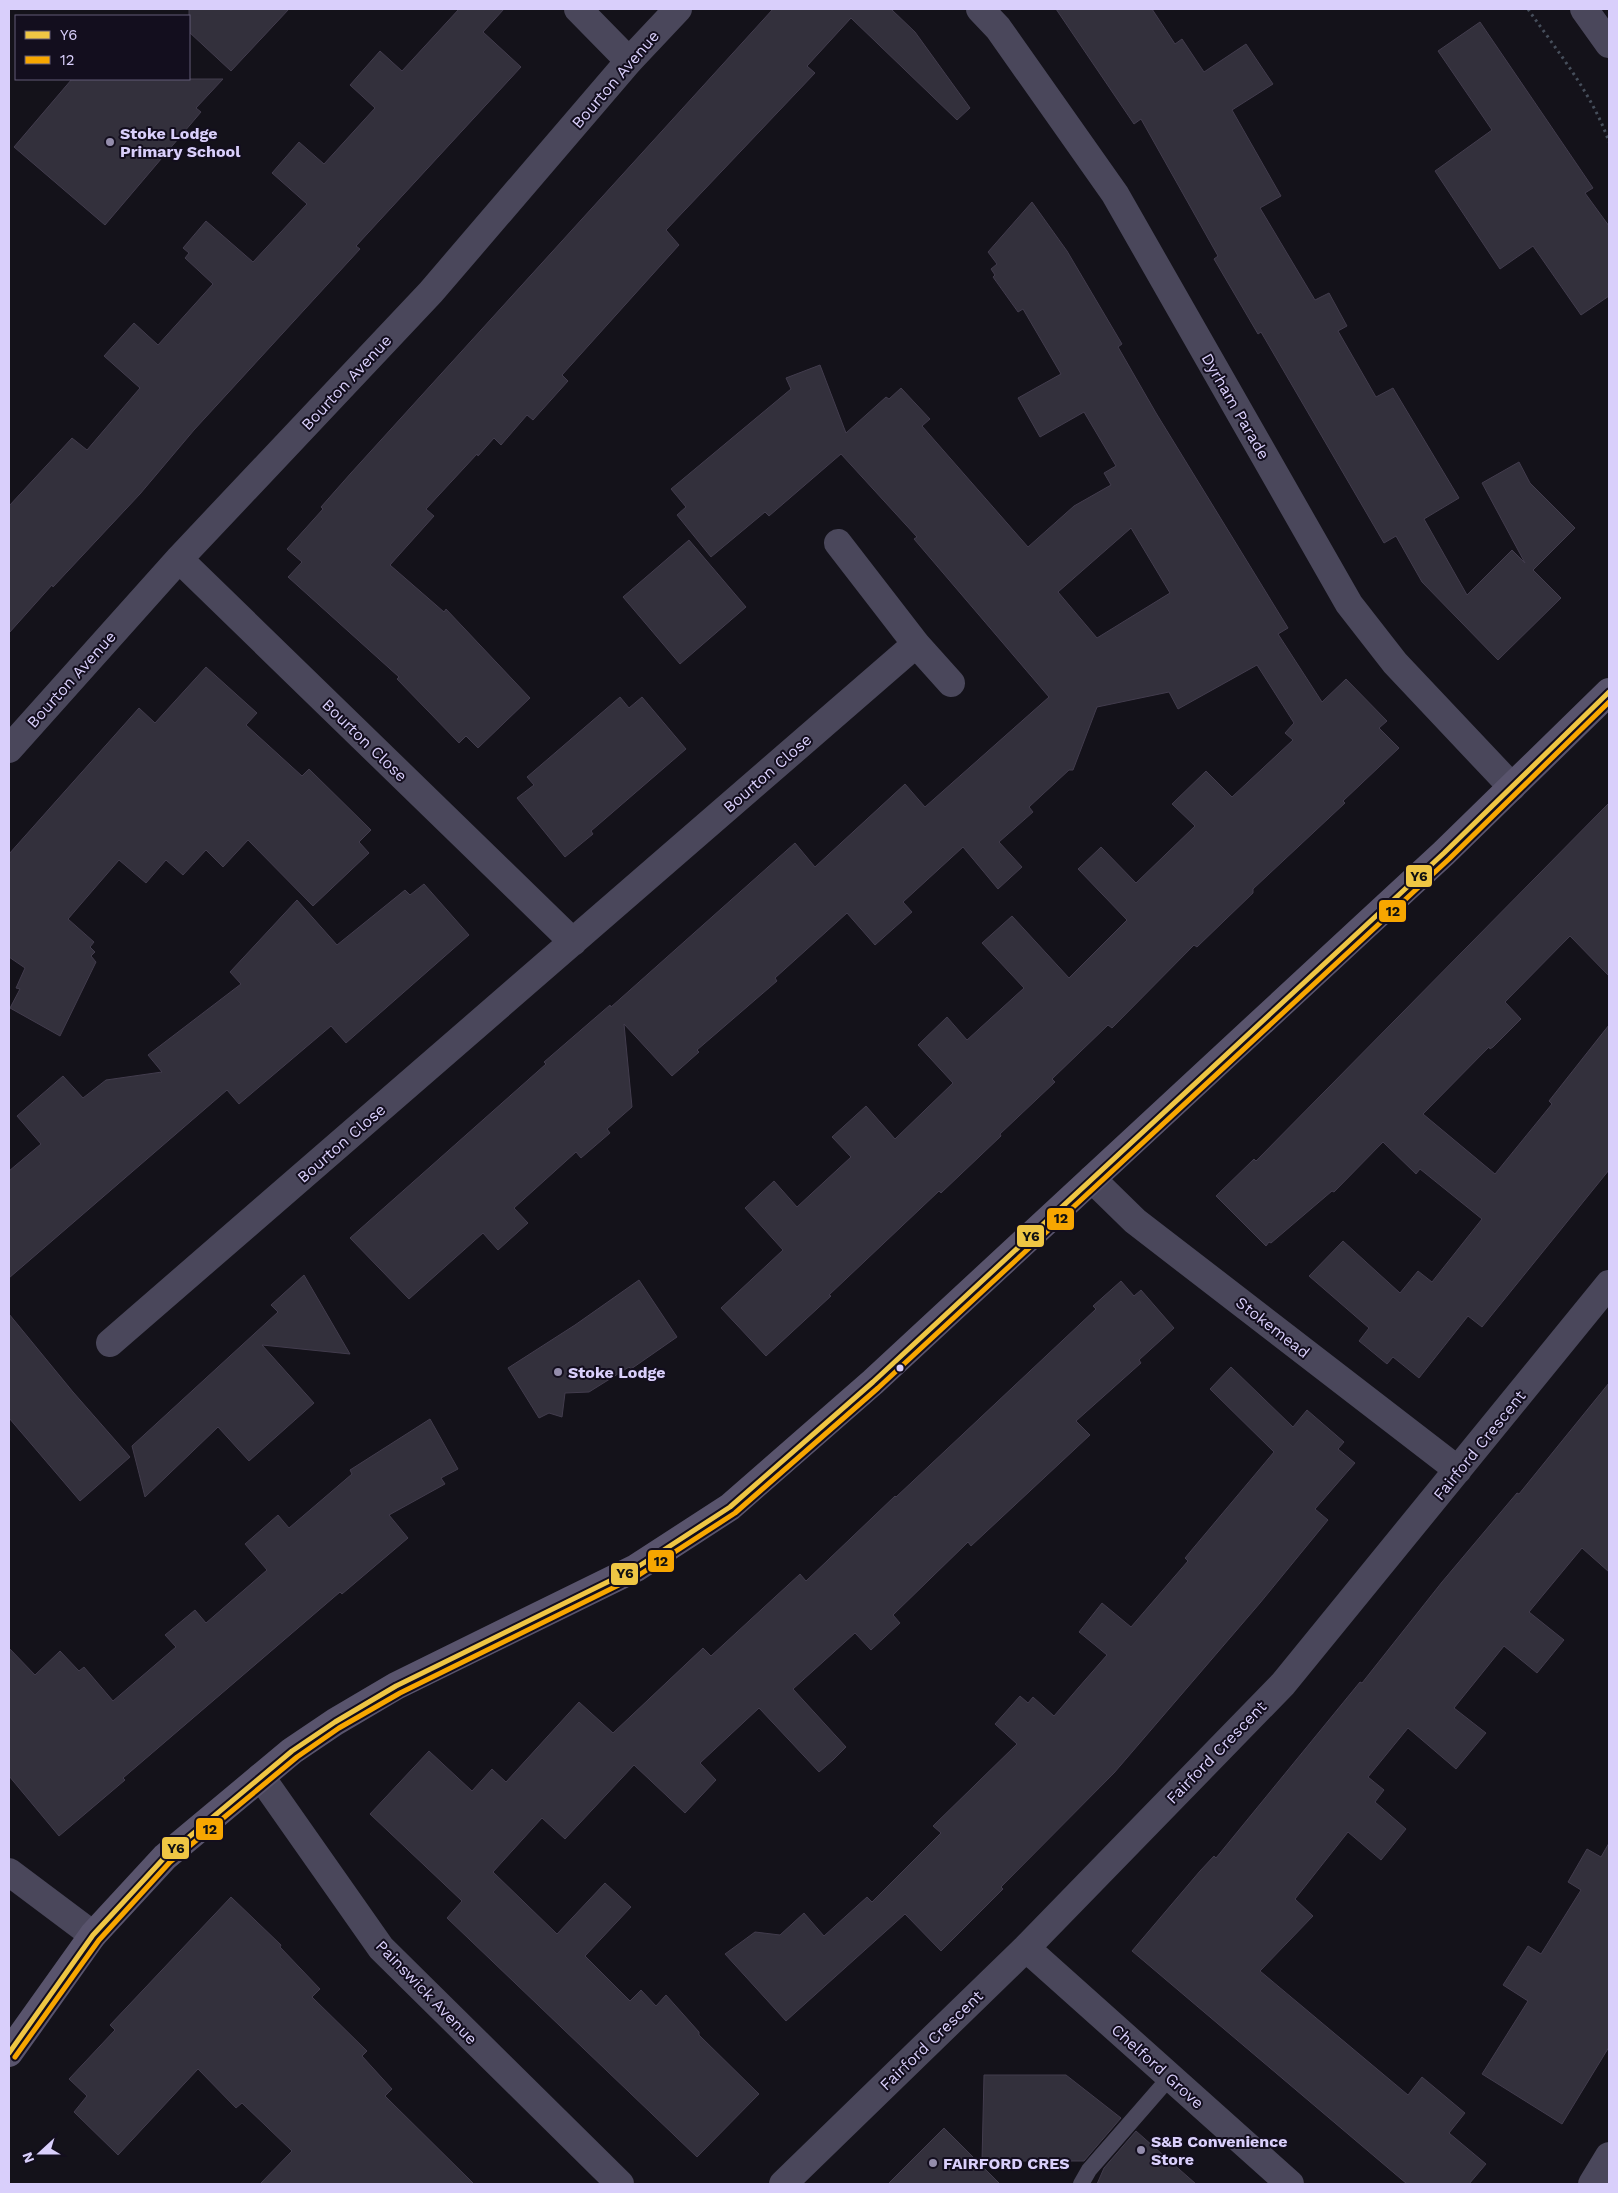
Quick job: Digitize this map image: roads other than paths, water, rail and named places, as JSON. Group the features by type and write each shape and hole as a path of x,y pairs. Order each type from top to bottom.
{"street":[{"path":"578,9 629,61"},
{"name":"Bourton Avenue","path":"9,749 179,558 431,292 629,61 678,9"},
{"name":"Dyrham Parade","path":"980,9 998,28 1115,194 1349,604 1395,664 1512,787"},
{"path":"1584,9 1609,44"},
{"path":"838,542 916,644 951,683"},
{"name":"Bourton Close","path":"179,558 573,942"},
{"name":"Bourton Close","path":"110,1344 916,644"},
{"path":"9,2053 93,1935 165,1858 292,1751 335,1722 396,1686 636,1568 730,1507 873,1382 1437,860 1609,692"},
{"name":"Stokemead","path":"1092,1178 1135,1221 1458,1470"},
{"name":"Fairford Crescent","path":"783,2184 1026,1948 1283,1684 1609,1284"},
{"name":"Painswick Avenue","path":"261,1778 381,1948 620,2184"},
{"path":"9,1872 93,1935"},
{"name":"Chelford Grove","path":"1026,1948 1290,2184"},
{"path":"1592,2184 1609,2156"}],"lane":[{"path":"1081,2184 1090,2170 1170,2077"}],"place":[{"name":"Stoke Lodge Primary School","path":"110,142"},
{"name":"Stoke Lodge","path":"558,1372"},
{"name":"S&B Convenience Store","path":"1141,2150"},
{"name":"FAIRFORD CRES","path":"933,2163"}]}
